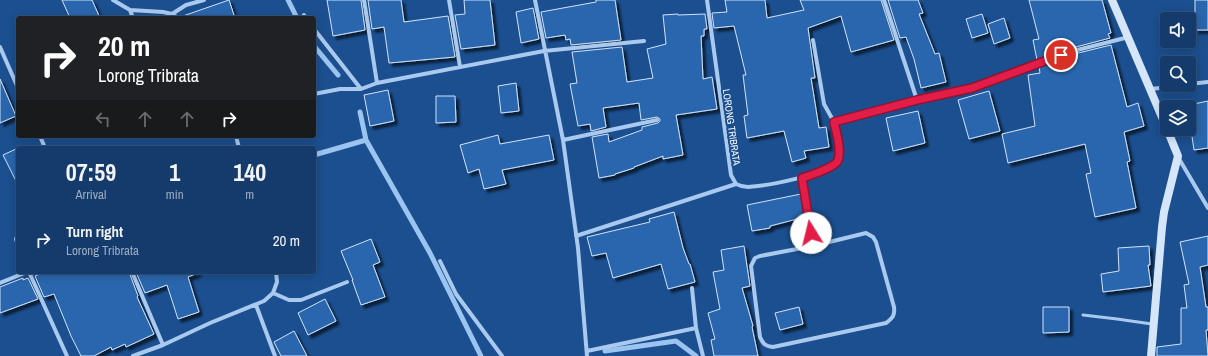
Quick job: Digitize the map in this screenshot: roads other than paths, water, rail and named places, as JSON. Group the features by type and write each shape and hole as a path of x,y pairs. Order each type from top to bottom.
{"street":[{"path":"113,0 130,10 151,10 172,14 175,16"},
{"path":"172,14 186,5 204,0"},
{"path":"364,0 377,83"},
{"path":"450,0 460,67"},
{"path":"535,0 544,52 563,140 576,236 587,354 696,328"},
{"name":"LORONG TRIBRATA","path":"707,0 731,175 736,184"},
{"path":"884,0 917,100"},
{"path":"1112,0 1160,112"},
{"path":"130,10 132,16"},
{"path":"316,32 361,90"},
{"path":"834,122 917,100 972,88 1073,50 1129,37"},
{"path":"576,236 736,184 748,187 802,178 831,167 836,163 838,158 838,138 834,122 824,104 814,40"},
{"path":"316,94 340,89 361,90 377,83 544,52 644,41"},
{"path":"0,47 16,83"},
{"path":"1196,83 1208,82"},
{"path":"1151,89 1160,88"},
{"path":"563,140 657,120"},
{"path":"1170,136 1178,156 1208,208"},
{"path":"1151,356 1164,212 1178,156"},
{"path":"802,178 813,246"},
{"path":"866,233 871,235 876,242 895,314 886,323 773,347 766,346 760,337 751,266 752,262 760,256 813,246 866,233"},
{"path":"440,261 456,294 502,356"},
{"path":"0,283 23,274"},
{"path":"29,274 67,356"},
{"path":"133,274 163,346"},
{"path":"133,356 163,346 210,323 264,301 273,293 277,282 276,274"},
{"path":"273,293 289,300 301,300 347,282"},
{"path":"692,288 696,328 703,356"},
{"path":"256,305 275,356"}],"lane":[{"path":"1083,315 1155,325"}],"waterway":[{"path":"288,0 296,16"},
{"path":"316,48 338,75"},
{"path":"360,112 366,140 430,253 481,356"},
{"path":"316,154 366,140"},
{"path":"605,351 676,341 696,356"}]}
